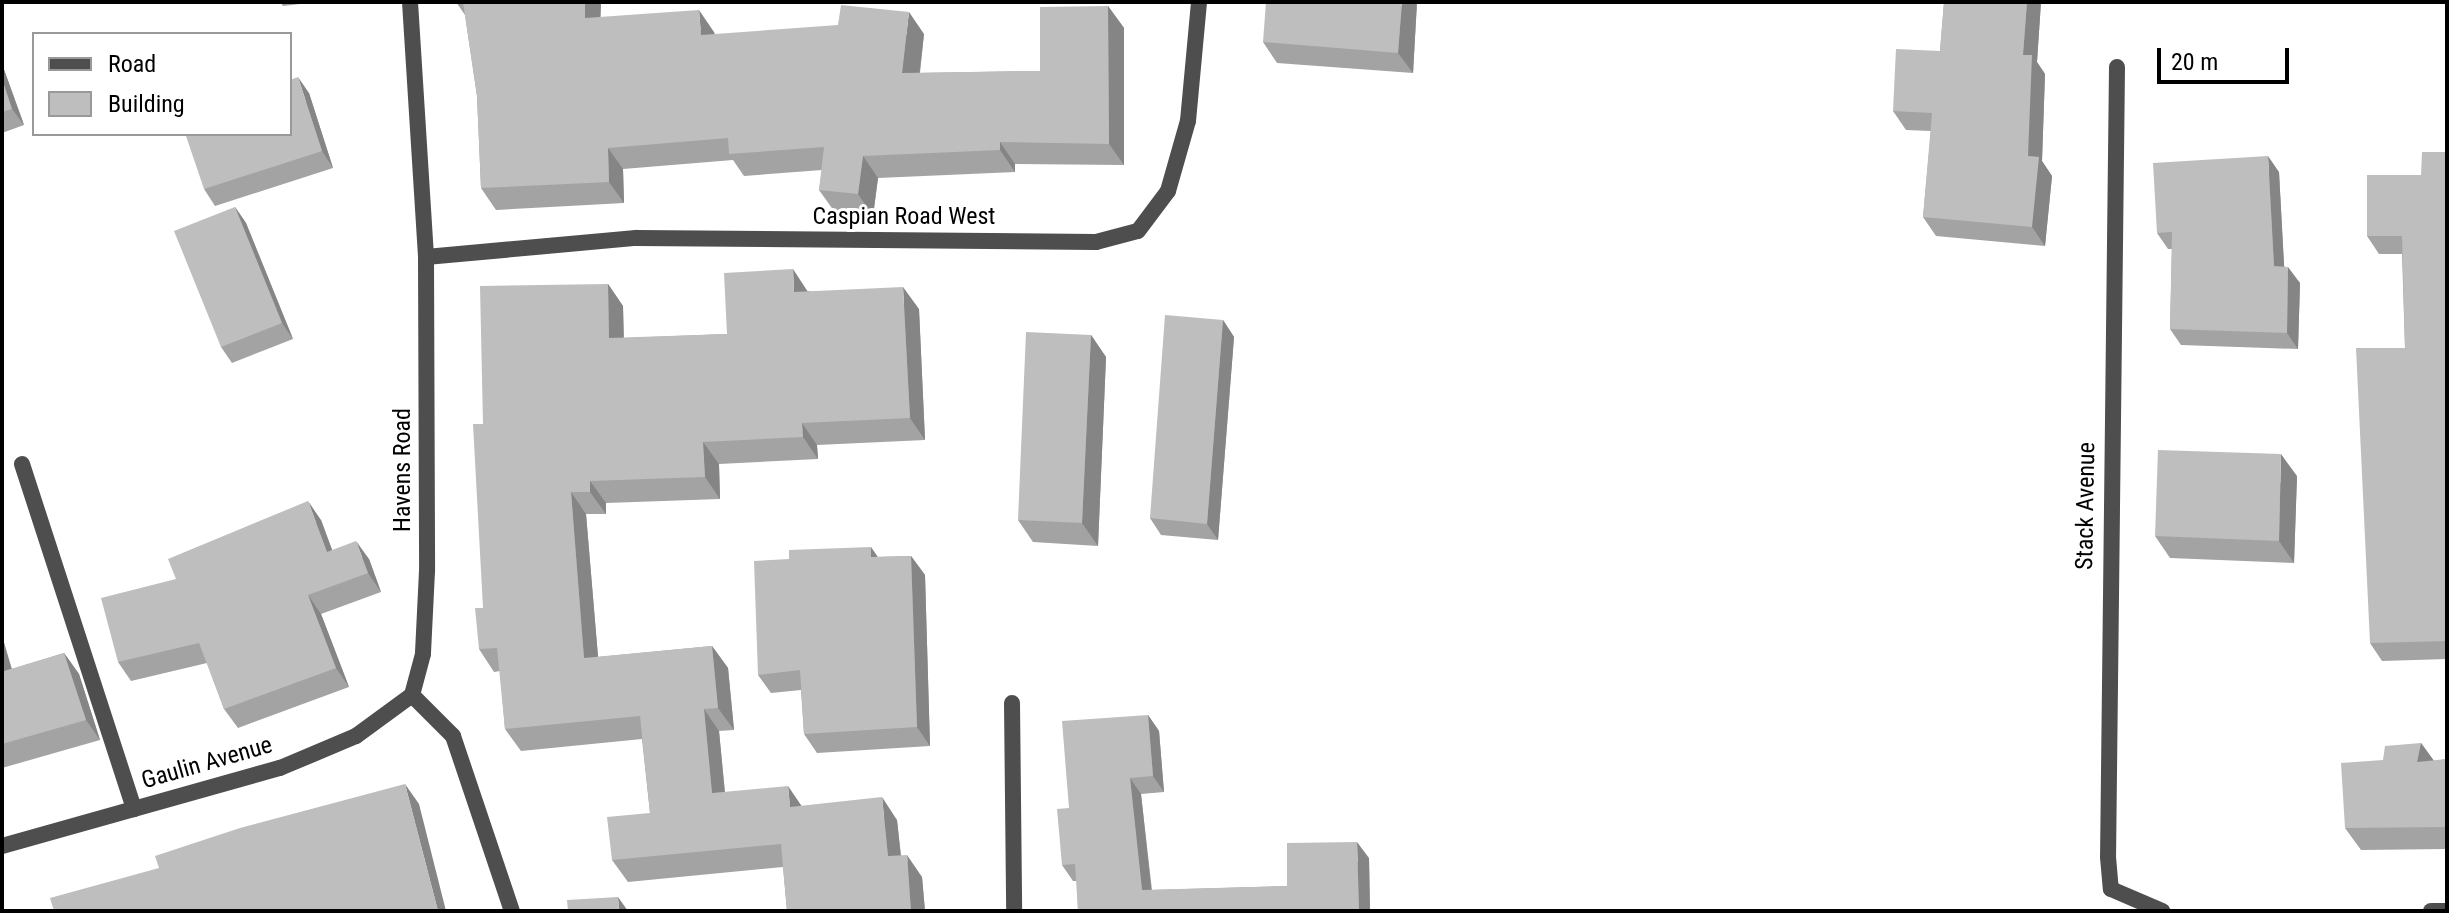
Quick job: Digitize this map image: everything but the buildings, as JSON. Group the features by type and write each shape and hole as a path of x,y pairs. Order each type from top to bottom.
{"street":[{"name":"Havens Road","path":"410,2 426,257 427,571 423,654 412,695"},
{"name":"Caspian Road West","path":"426,257 636,238 1096,242 1138,231 1168,191 1188,121 1199,2"},
{"name":"Stack Avenue","path":"2117,67 2107,843 2111,889 2162,911"},
{"path":"22,464 134,809"},
{"name":"Gaulin Avenue","path":"2,846 280,768 356,736 412,695"},
{"path":"412,695 453,736 512,911"},
{"path":"1012,703 1014,911"},
{"path":"2431,911 2447,911"}]}
